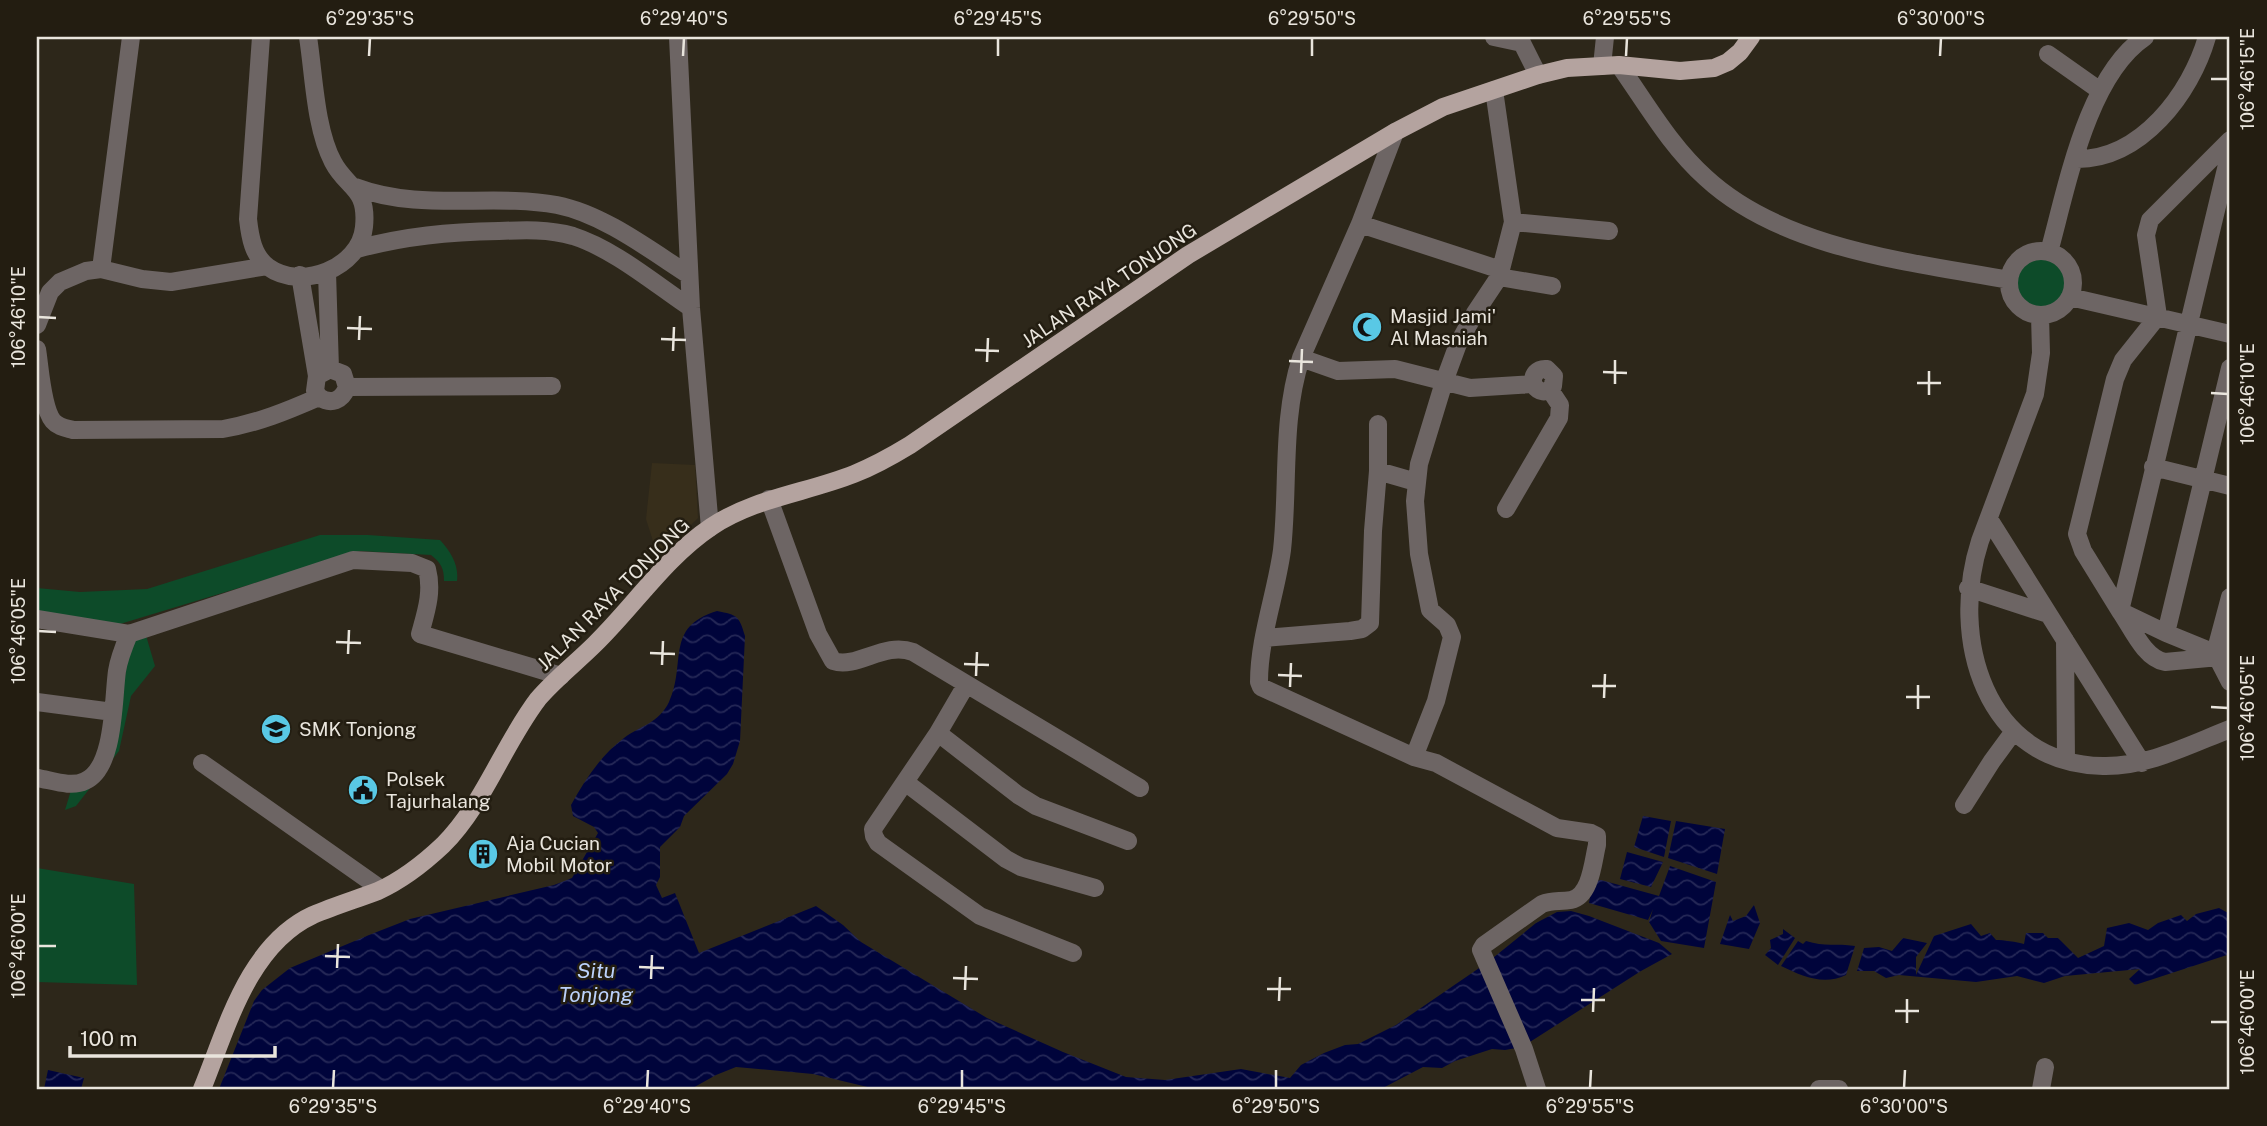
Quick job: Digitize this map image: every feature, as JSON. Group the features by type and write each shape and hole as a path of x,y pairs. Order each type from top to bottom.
{"main road":[{"name":"JALAN RAYA TONJONG","path":"202,1089 257,965 284,933 312,916 381,889 419,865 443,845 466,818 539,699 596,643 678,554 710,528 737,512 769,499 854,474 881,462 1188,256 1395,132 1443,107 1567,68 1610,65 1680,71 1714,68 1728,62 1740,52 1751,37"}],"street":[{"path":"101,269 131,37"},
{"path":"261,37 248,219 253,246 267,266 275,271 300,275 327,272 348,259 357,249 362,237 364,212 355,187 334,164 327,149 308,37"},
{"path":"678,37 691,309 710,528"},
{"path":"1494,37 1522,44 1538,75"},
{"path":"1605,37 1610,65 1680,152 1706,179 1731,199 1762,217 1800,233 1849,248 1896,260 2009,280"},
{"path":"2049,251 2088,116 2099,90 2117,64 2145,37"},
{"path":"2076,159 2089,159 2116,149 2151,127 2181,96 2201,57 2207,37"},
{"path":"2048,54 2099,90"},
{"path":"1414,757 1436,701 1452,637 1447,625 1434,615 1429,604 1419,554 1416,482 1419,464 1444,382 1465,329 1500,273 1513,222 1494,90"},
{"path":"1395,132 1360,224 1301,358 1291,393 1282,550 1259,676 1261,687 1414,757 1436,763 1557,828 1597,836 1597,845 1583,893 1574,899 1553,900 1542,904 1483,946 1482,952 1524,1049 1537,1089"},
{"path":"2222,654 2165,662 2156,660 2120,611 2083,551 2077,534 2115,379 2123,360 2158,316 2147,226 2230,140"},
{"path":"2120,611 2188,323 2227,178 2230,152"},
{"path":"355,187 387,198 416,201 537,202 580,211 689,275"},
{"path":"1513,222 1609,231"},
{"path":"1360,224 1500,273 1552,286"},
{"path":"357,249 390,240 442,232 552,232 573,236 592,244 635,269 691,309"},
{"path":"2049,251 2065,261 2070,269 2073,288 2070,297 2057,310 2040,315 2021,309 2014,301 2009,280 2018,260 2027,254 2049,251"},
{"path":"37,324 43,289 73,275 101,269 142,279 171,282 267,266"},
{"path":"323,372 343,374 347,387 345,394 332,402 319,397 315,391 323,372 327,272"},
{"path":"300,275 323,372"},
{"path":"2070,297 2230,334"},
{"path":"2040,315 2041,353 2035,394 1972,566 1968,589 1969,629 1978,670 1987,693 1998,713 2014,731 2038,748 2066,760 2102,766 2142,763 2230,729"},
{"path":"37,349 47,411 53,421 73,430 223,429 267,419 319,397"},
{"path":"1301,358 1338,371 1395,369 1484,389 1541,387 1560,405 1559,418 1506,509"},
{"path":"2166,633 2230,368"},
{"path":"347,387 552,386"},
{"path":"1265,638 1350,631 1370,624 1378,424"},
{"path":"2153,467 2230,486"},
{"path":"1378,471 1416,482"},
{"path":"769,499 818,634 833,661 842,663 889,649 913,652 1140,788"},
{"path":"1989,519 2142,763"},
{"path":"37,619 129,634 353,560 412,563 427,569 430,582 428,606 420,634 561,676"},
{"path":"1968,589 2048,614"},
{"path":"2230,597 2222,654 2230,682"},
{"path":"2120,611 2166,633 2222,654"},
{"path":"37,778 75,784 87,781 96,771 106,754 120,658 129,634"},
{"path":"2065,640 2066,760"},
{"path":"966,685 938,733 873,829 875,840 980,916 1073,953"},
{"path":"37,702 113,712"},
{"path":"1964,805 2014,731"},
{"path":"938,733 1036,806 1128,841"},
{"path":"202,763 381,889"},
{"path":"905,782 1020,867 1095,888"},
{"path":"2041,1089 2045,1067"},
{"path":"1819,1089 1839,1089"}],"shaded area":[{"path":"652,463 695,465 698,518 658,557 646,519"}],"green space":[{"path":"2041,258 2058,266 2066,283 2058,300 2041,308 2024,300 2016,283 2024,266"},
{"path":"320,535 440,540 453,559 457,581 444,581 441,566 431,555 360,551 120,624 37,614 37,588 80,592 147,589"},
{"path":"145,632 155,666 131,696 119,751 76,806 65,810 72,787 96,775 122,691 132,640"},
{"path":"37,868 134,884 137,985 37,982"}],"water":[{"name":"Situ Tonjong","path":"717,611 737,618 745,636 740,741 727,774 684,816 680,827 660,847 660,877 656,885 662,898 675,893 699,953 816,906 861,942 987,1018 1126,1077 1165,1080 1241,1069 1290,1078 1301,1065 1324,1053 1345,1045 1358,1044 1396,1025 1488,962 1536,923 1557,912 1571,911 1589,916 1659,943 1672,954 1522,1047 1492,1049 1442,1068 1423,1067 1381,1089 876,1089 813,1074 736,1067 691,1089 219,1089 254,1001 262,990 290,968 410,919 554,885 572,878 598,833 594,827 573,816 571,805 600,761 624,738 655,719 665,709 674,688 683,637 690,626 700,618"},
{"path":"1643,816 1671,821 1664,857 1634,847"},
{"path":"1676,821 1725,829 1717,874 1668,858"},
{"path":"1627,852 1663,862 1651,887 1620,879"},
{"path":"1670,866 1716,882 1704,948 1661,941 1649,922 1653,909 1648,920 1589,903 1593,882 1601,880 1659,896"},
{"path":"1754,905 1760,923 1749,949 1720,944 1730,915 1733,921 1746,916"},
{"path":"2219,908 2230,914 2230,954 2135,985 2129,979 2140,969 2065,976 2044,983 2017,976 1976,982 1899,975 1886,978 1874,971 1857,971 1864,948 1879,947 1892,951 1903,938 1927,943 1916,957 1916,975 1934,936 1971,924 1981,936 1990,933 1996,940 2024,944 2026,933 2043,933 2048,938 2058,938 2078,958 2104,946 2107,928 2129,923 2148,930 2158,923 2181,915 2187,921 2196,914"},
{"path":"1783,929 1795,938 1778,965 1765,955 1771,948 1770,940 1783,934"},
{"path":"1798,941 1803,944 1806,941 1855,946 1846,975 1821,980 1781,966"},
{"path":"48,1070 84,1078 81,1089 44,1089"}],"place":[{"name":"Masjid Jami' Al Masniah","path":"1367,327"},
{"name":"SMK Tonjong","path":"276,729"},
{"name":"Polsek Tajurhalang","path":"363,790"},
{"name":"Aja Cucian Mobil Motor","path":"483,854"}]}
